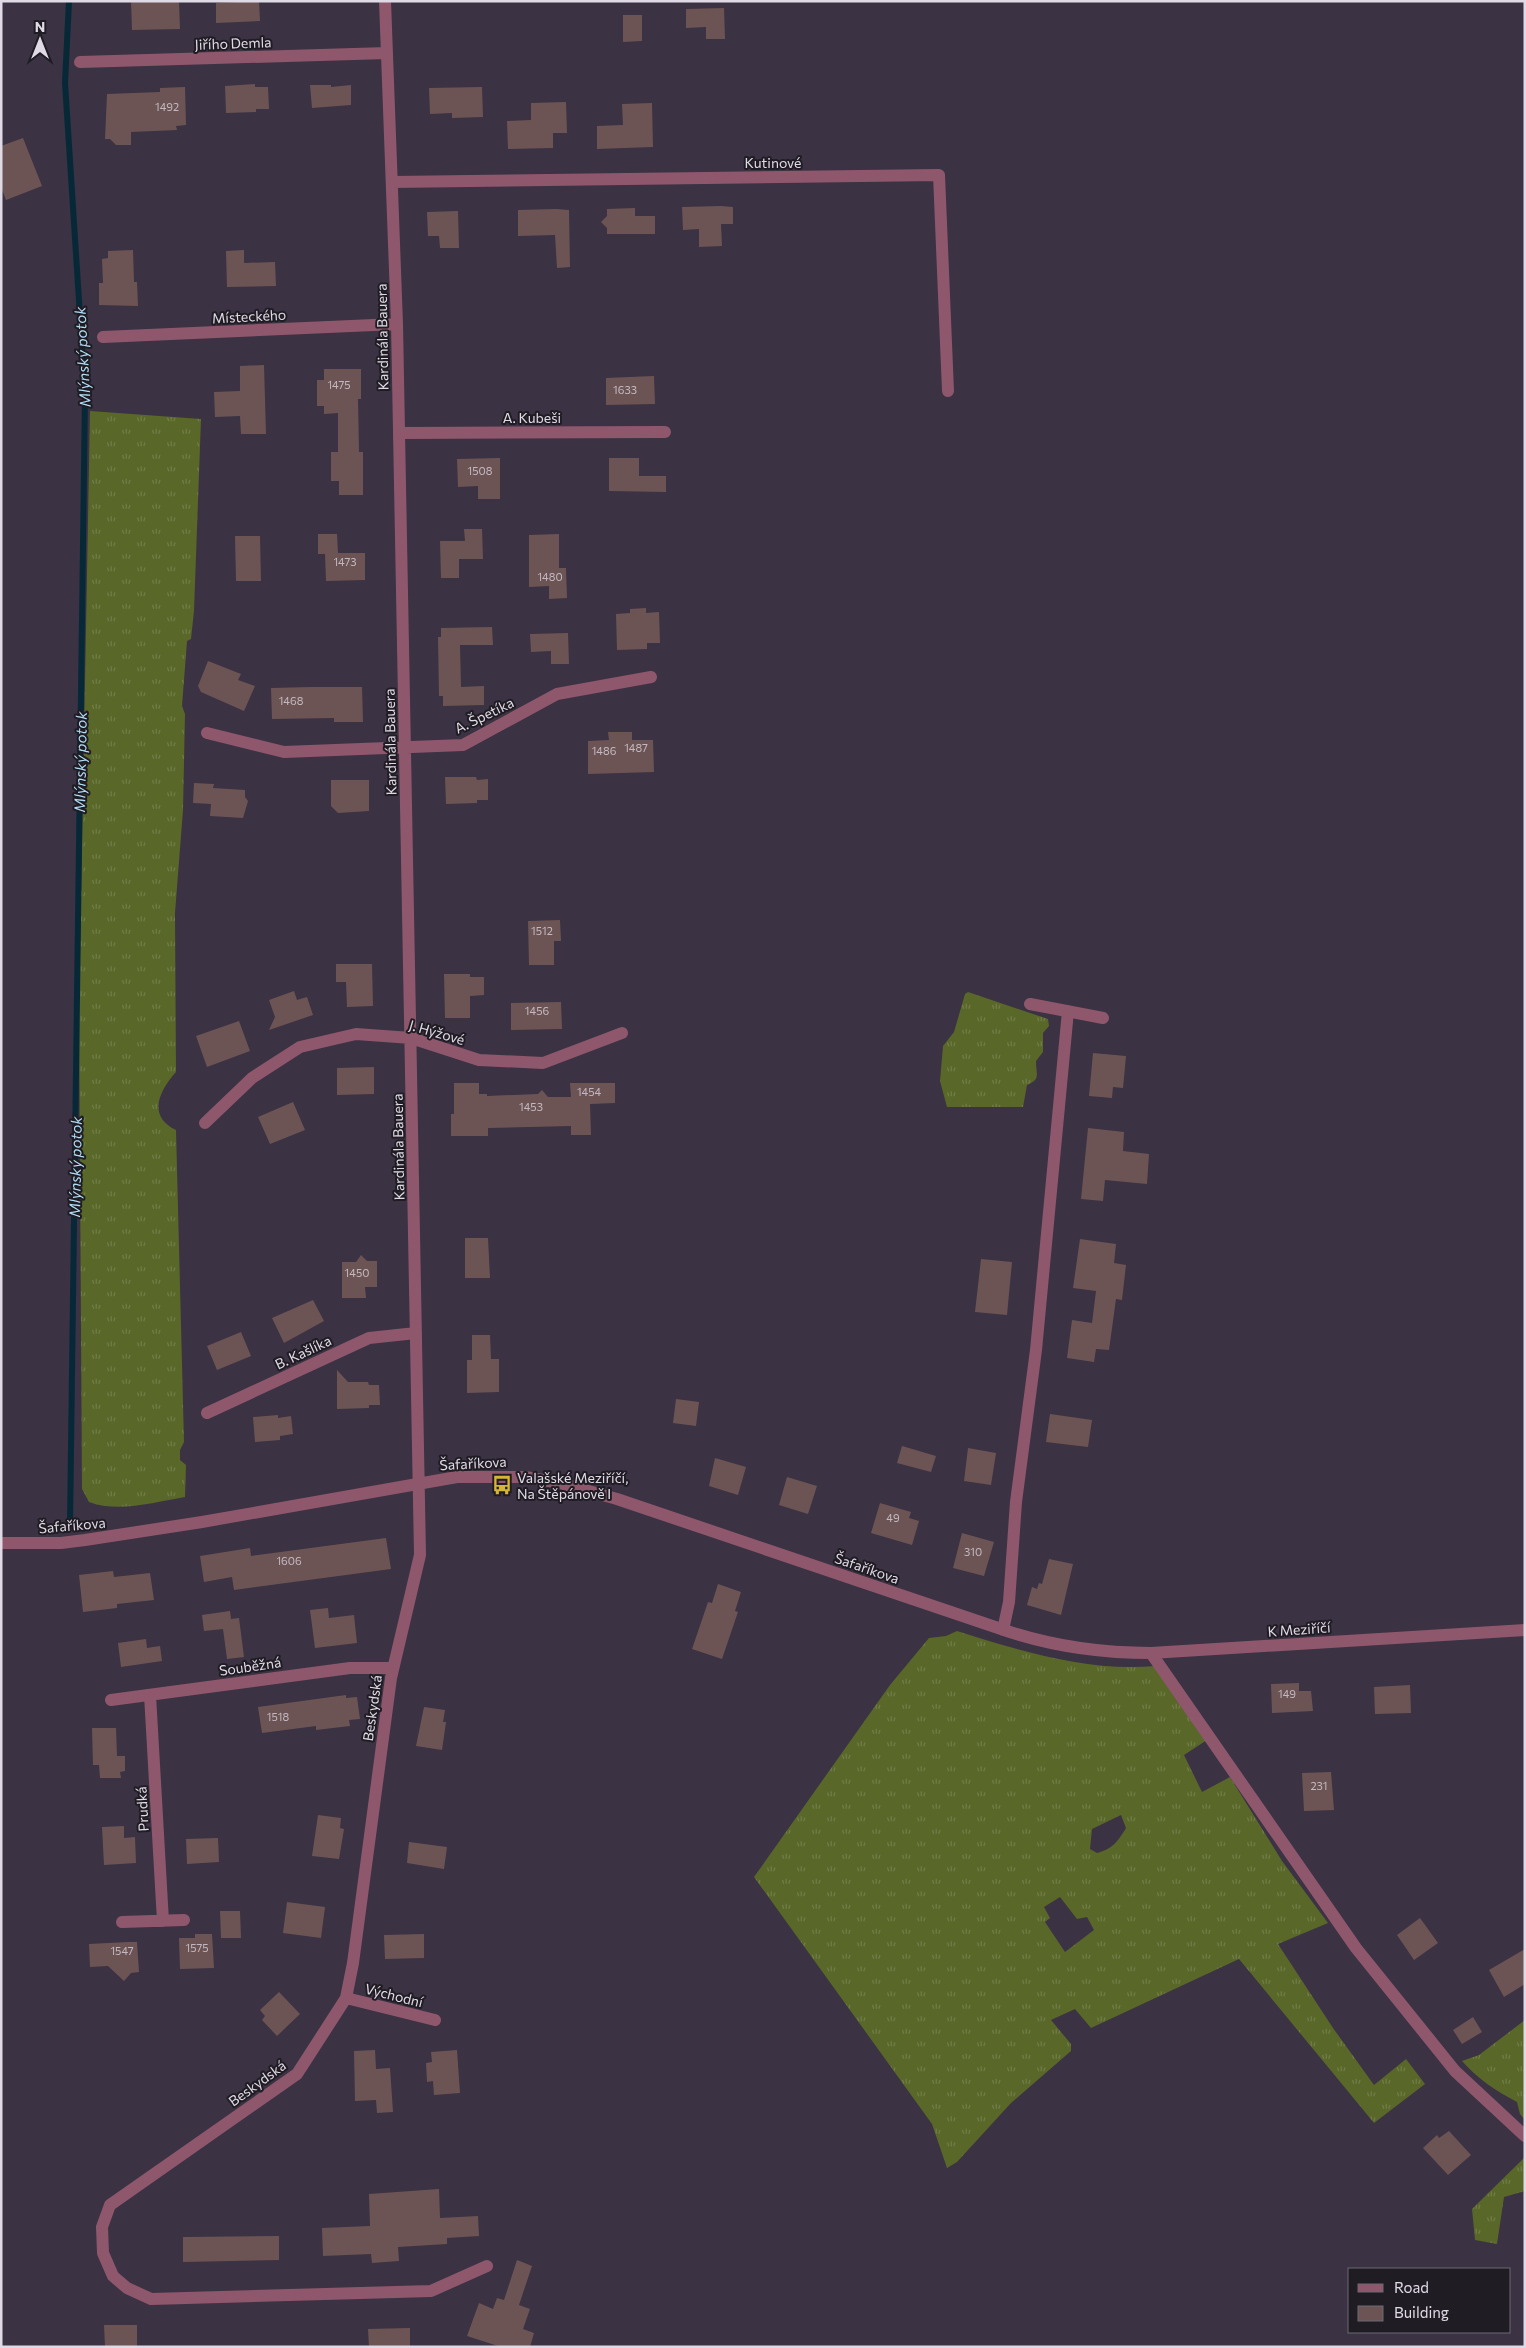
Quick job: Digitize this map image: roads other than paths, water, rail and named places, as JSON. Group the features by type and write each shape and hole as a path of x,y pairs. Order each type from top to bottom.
{"street":[{"name":"Kardinála Bauera","path":"386,1 397,324 419,1482"},
{"name":"Jiřího Demla","path":"80,62 387,53"},
{"name":"Kutinové","path":"392,182 939,175 948,391"},
{"name":"Místeckého","path":"103,337 397,324"},
{"name":"A. Kubeši","path":"399,433 665,432"},
{"name":"A. Špetíka","path":"207,733 284,752 462,745 557,694 651,677"},
{"path":"1030,1004 1103,1018"},
{"path":"1003,1630 1009,1602 1016,1502 1035,1364 1068,1011"},
{"name":"J. Hýžové","path":"205,1123 252,1078 300,1047 356,1034 411,1038 479,1060 543,1063 622,1033"},
{"name":"B. Kašlíka","path":"207,1413 369,1338 416,1334"},
{"name":"Šafaříkova","path":"1,1544 61,1543 202,1522 419,1482 457,1477 509,1475 568,1485 645,1508 1003,1630 1035,1640 1074,1648"},
{"name":"Beskydská","path":"419,1482 420,1556 393,1668 346,1998 297,2074 110,2205 102,2227 103,2253 113,2276 127,2288 151,2299 431,2291 487,2266"},
{"name":"K Meziříčí","path":"1074,1648 1118,1653 1151,1653 1525,1630"},
{"path":"1151,1653 1356,1948 1456,2071 1525,2136"},
{"name":"Souběžná","path":"111,1700 350,1668 393,1668"},
{"name":"Prudká","path":"150,1695 163,1921"},
{"path":"122,1922 184,1920"},
{"name":"Východní","path":"346,1998 435,2020"}],"waterway":[{"name":"Mlýnský potok","path":"69,1 65,83 85,394 70,1524"}],"place":[{"name":"Valašské Meziříčí, Na Štěpánově I","path":"502,1485"}]}
